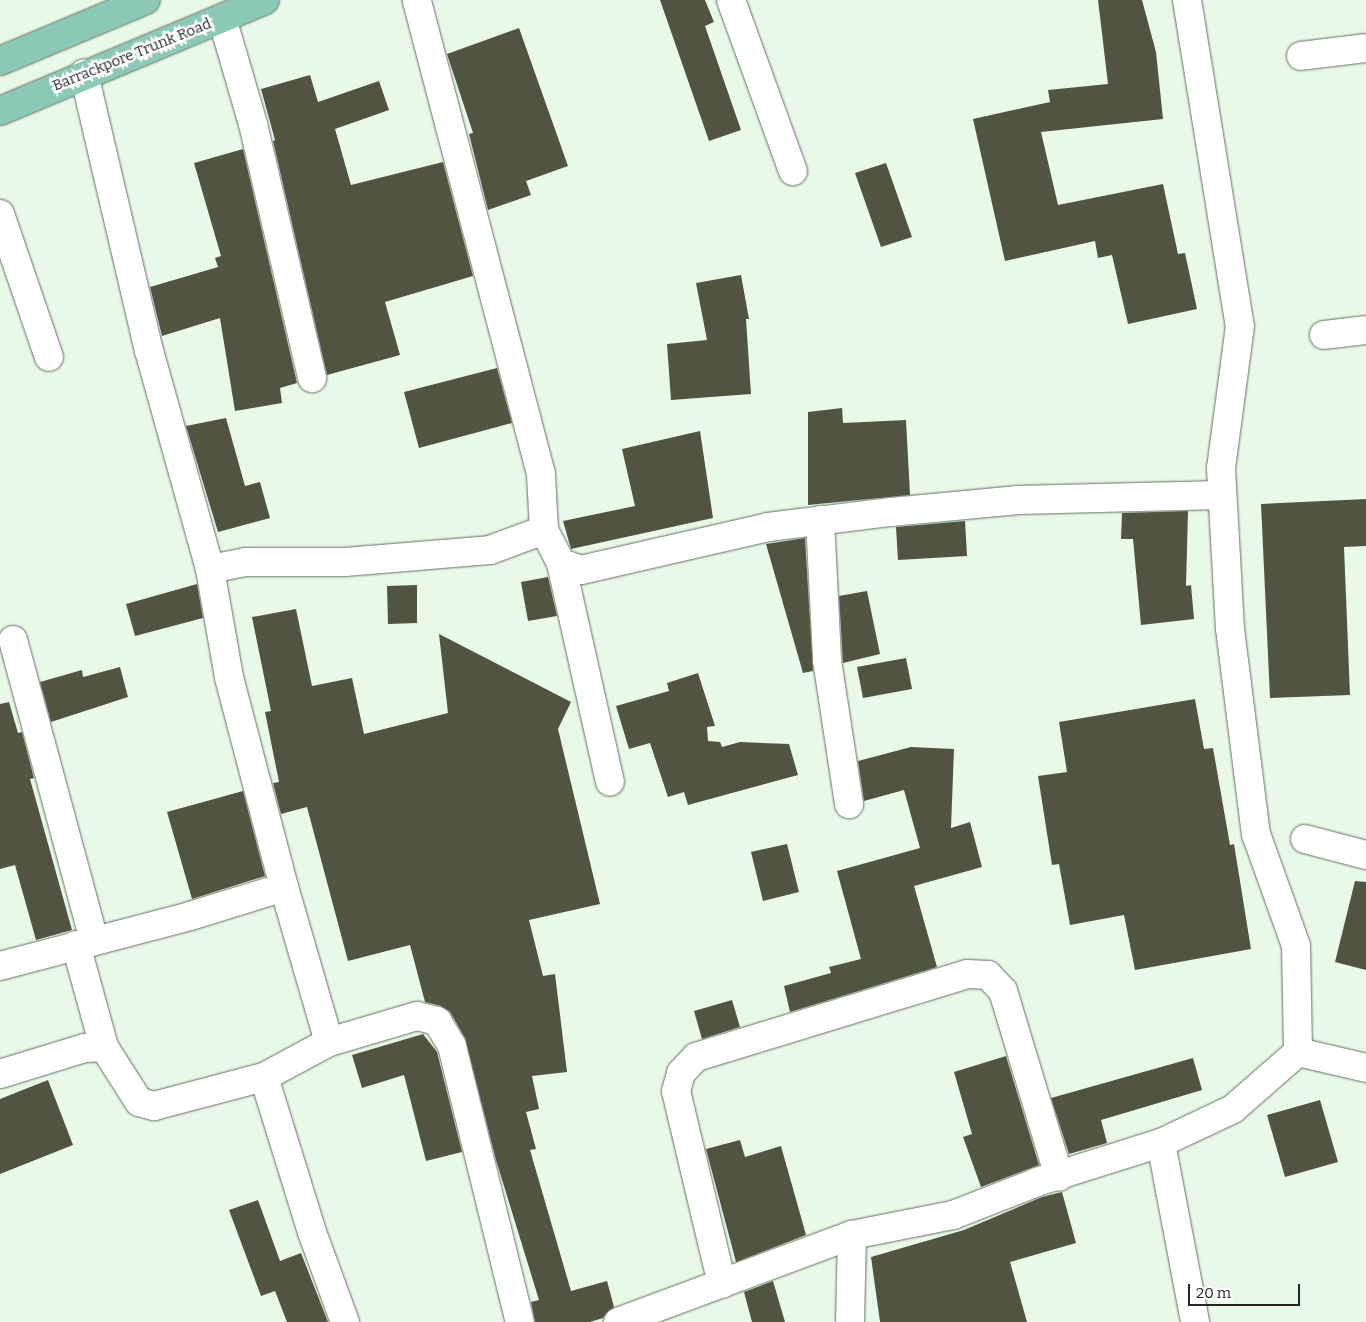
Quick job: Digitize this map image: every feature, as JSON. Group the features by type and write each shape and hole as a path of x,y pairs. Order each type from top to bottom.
{"main road":[{"path":"0,62 146,0"},
{"name":"Barrackpore Trunk Road","path":"0,110 265,0"}],"street":[{"path":"417,0 541,474 544,530 561,563 610,782"},
{"path":"732,0 793,171"},
{"path":"1187,0 1240,326 1220,468 1230,629 1256,834 1296,946 1298,1052"},
{"path":"222,18 253,124 312,378"},
{"path":"1301,56 1366,48"},
{"path":"84,74 149,351 210,569 229,677 284,887 329,1042"},
{"path":"0,214 50,357"},
{"path":"1324,335 1366,330"},
{"path":"561,563 581,570 768,526 820,520 1018,500 1222,495"},
{"path":"820,520 827,660 849,804"},
{"path":"210,569 245,562 345,562 490,550 544,530"},
{"path":"13,640 85,943 104,1047 139,1102 154,1106 264,1077 329,1042 417,1016 437,1022 452,1046 520,1322"},
{"path":"1305,839 1366,855"},
{"path":"0,966 190,916 284,887"},
{"path":"722,1284 676,1091 681,1073 696,1057 967,974 988,975 1003,991 1059,1177"},
{"path":"0,1074 85,1048 104,1047"},
{"path":"1298,1052 1366,1068"},
{"path":"618,1322 852,1235 953,1215 1037,1182 1059,1177 1161,1144 1233,1108 1298,1052"},
{"path":"264,1077 312,1232 345,1322"},
{"path":"1161,1144 1195,1322"},
{"path":"850,1322 852,1235"}],"building":[{"path":"660,0 705,0 714,22 705,26 741,130 709,141"},
{"path":"1098,0 1142,0 1156,52 1163,119 1041,132 1058,205 1163,184 1178,254 1185,253 1197,309 1128,324 1112,255 1098,258 1095,241 1005,261 973,119 1050,102 1048,90 1108,84"},
{"path":"519,28 568,166 526,181 531,195 488,210 469,134 473,133 447,54"},
{"path":"310,75 318,102 379,81 389,110 335,129 351,185 443,162 473,276 385,302 400,355 327,375 273,141 275,140 261,89"},
{"path":"243,149 297,383 280,388 282,403 235,411 220,318 162,336 150,287 218,267 215,258 221,256 194,163"},
{"path":"886,163 912,237 881,247 855,173"},
{"path":"741,275 749,319 746,319 751,394 671,400 667,344 707,340 696,283"},
{"path":"497,368 512,423 419,448 404,392"},
{"path":"842,408 843,423 906,420 910,495 808,505 808,412"},
{"path":"226,418 245,486 260,482 270,518 218,532 186,426"},
{"path":"700,431 713,518 571,549 563,521 635,506 622,449"},
{"path":"1366,499 1366,546 1344,547 1350,695 1270,698 1261,504"},
{"path":"1188,511 1186,586 1191,585 1194,619 1141,625 1133,539 1121,539 1122,513"},
{"path":"965,521 967,556 898,560 896,527"},
{"path":"805,538 813,671 803,673 766,544"},
{"path":"548,577 557,616 528,621 521,582"},
{"path":"197,584 203,618 135,636 126,604"},
{"path":"417,585 417,623 388,624 387,586"},
{"path":"867,591 880,654 843,663 839,596"},
{"path":"296,609 312,686 352,678 364,734 448,713 439,634 571,702 558,729 600,904 529,920 543,976 555,974 567,1072 532,1076 539,1109 526,1112 536,1149 530,1150 571,1291 607,1281 614,1307 603,1318 590,1322 535,1322 531,1302 539,1300 496,1160 465,1038 450,1012 441,1006 425,1002 410,945 348,961 307,807 281,814 273,783 279,782 265,712 271,711 252,617"},
{"path":"906,658 912,689 863,698 857,667"},
{"path":"120,667 128,697 51,722 40,682 82,670 83,677"},
{"path":"698,673 715,726 707,727 708,741 720,742 722,747 740,742 789,744 798,775 688,805 684,792 668,797 650,743 629,749 616,706 669,691 667,683"},
{"path":"1195,699 1204,749 1213,748 1230,845 1234,844 1251,949 1135,970 1124,915 1070,925 1059,864 1052,865 1038,776 1067,772 1059,722"},
{"path":"9,702 18,733 22,732 34,778 30,779 72,930 36,940 15,865 0,869 0,704"},
{"path":"911,747 954,749 951,828 970,822 982,867 914,886 937,967 790,1012 784,986 831,973 829,967 861,959 837,871 920,848 904,790 864,801 858,761"},
{"path":"243,791 265,876 192,899 167,812"},
{"path":"787,844 799,892 763,901 751,852"},
{"path":"1355,881 1366,882 1366,970 1335,962"},
{"path":"732,1000 740,1027 702,1039 694,1011"},
{"path":"423,1034 437,1052 462,1152 426,1161 404,1075 362,1088 352,1055"},
{"path":"1006,1056 1039,1165 981,1187 963,1137 972,1134 954,1072"},
{"path":"1193,1058 1202,1090 1101,1120 1107,1143 1069,1154 1051,1098"},
{"path":"48,1080 73,1145 0,1174 0,1099"},
{"path":"1320,1100 1338,1162 1285,1177 1267,1115"},
{"path":"740,1140 745,1157 781,1146 806,1235 736,1262 706,1149"},
{"path":"1062,1192 1076,1243 1010,1262 1027,1322 880,1322 871,1257 964,1230 1042,1197"},
{"path":"258,1200 280,1261 301,1253 328,1322 287,1322 275,1291 261,1296 229,1210"},
{"path":"773,1281 785,1322 752,1322 744,1292"}]}
